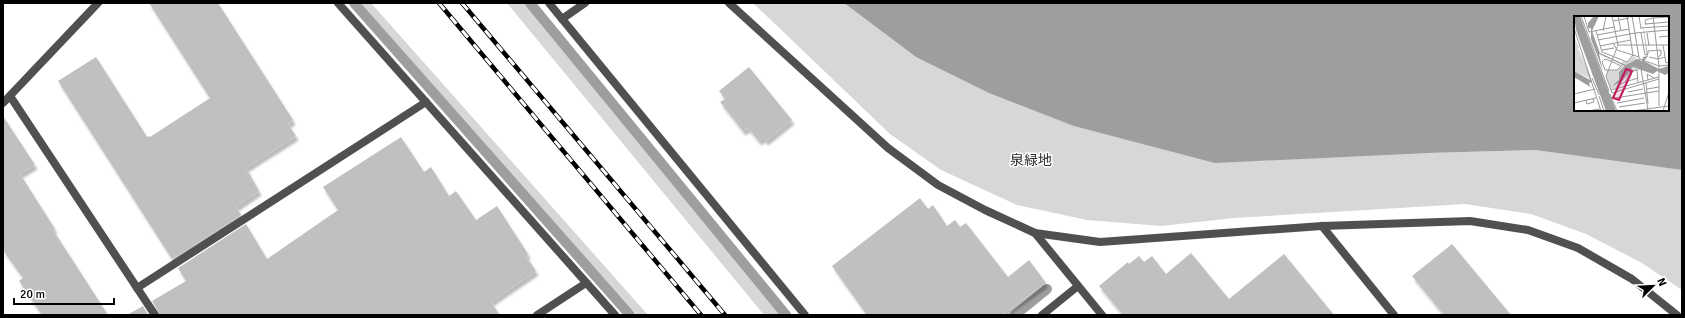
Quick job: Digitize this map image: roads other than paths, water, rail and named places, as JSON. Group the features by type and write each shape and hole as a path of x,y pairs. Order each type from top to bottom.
{"street":[{"path":"3,103 98,3"},
{"path":"338,3 615,315"},
{"path":"549,3 805,315"},
{"path":"562,19 585,3"},
{"path":"729,3 888,148 938,185 985,210 1035,233 1100,242 1322,226 1470,221 1528,230 1584,252 1632,279 1677,315"},
{"path":"10,96 155,315"},
{"path":"137,288 426,102"},
{"path":"1322,226 1394,315"},
{"path":"1035,233 1102,315"},
{"path":"537,315 586,283"},
{"path":"1042,315 1078,286"}],"waterway":[{"path":"354,3 630,315"},
{"path":"530,3 786,315"},
{"path":"1015,315 1047,289"}],"railway":[{"path":"439,3 701,315"},
{"path":"462,3 725,315"}],"park label":[{"name":"泉緑地","path":"1031,160"}]}
